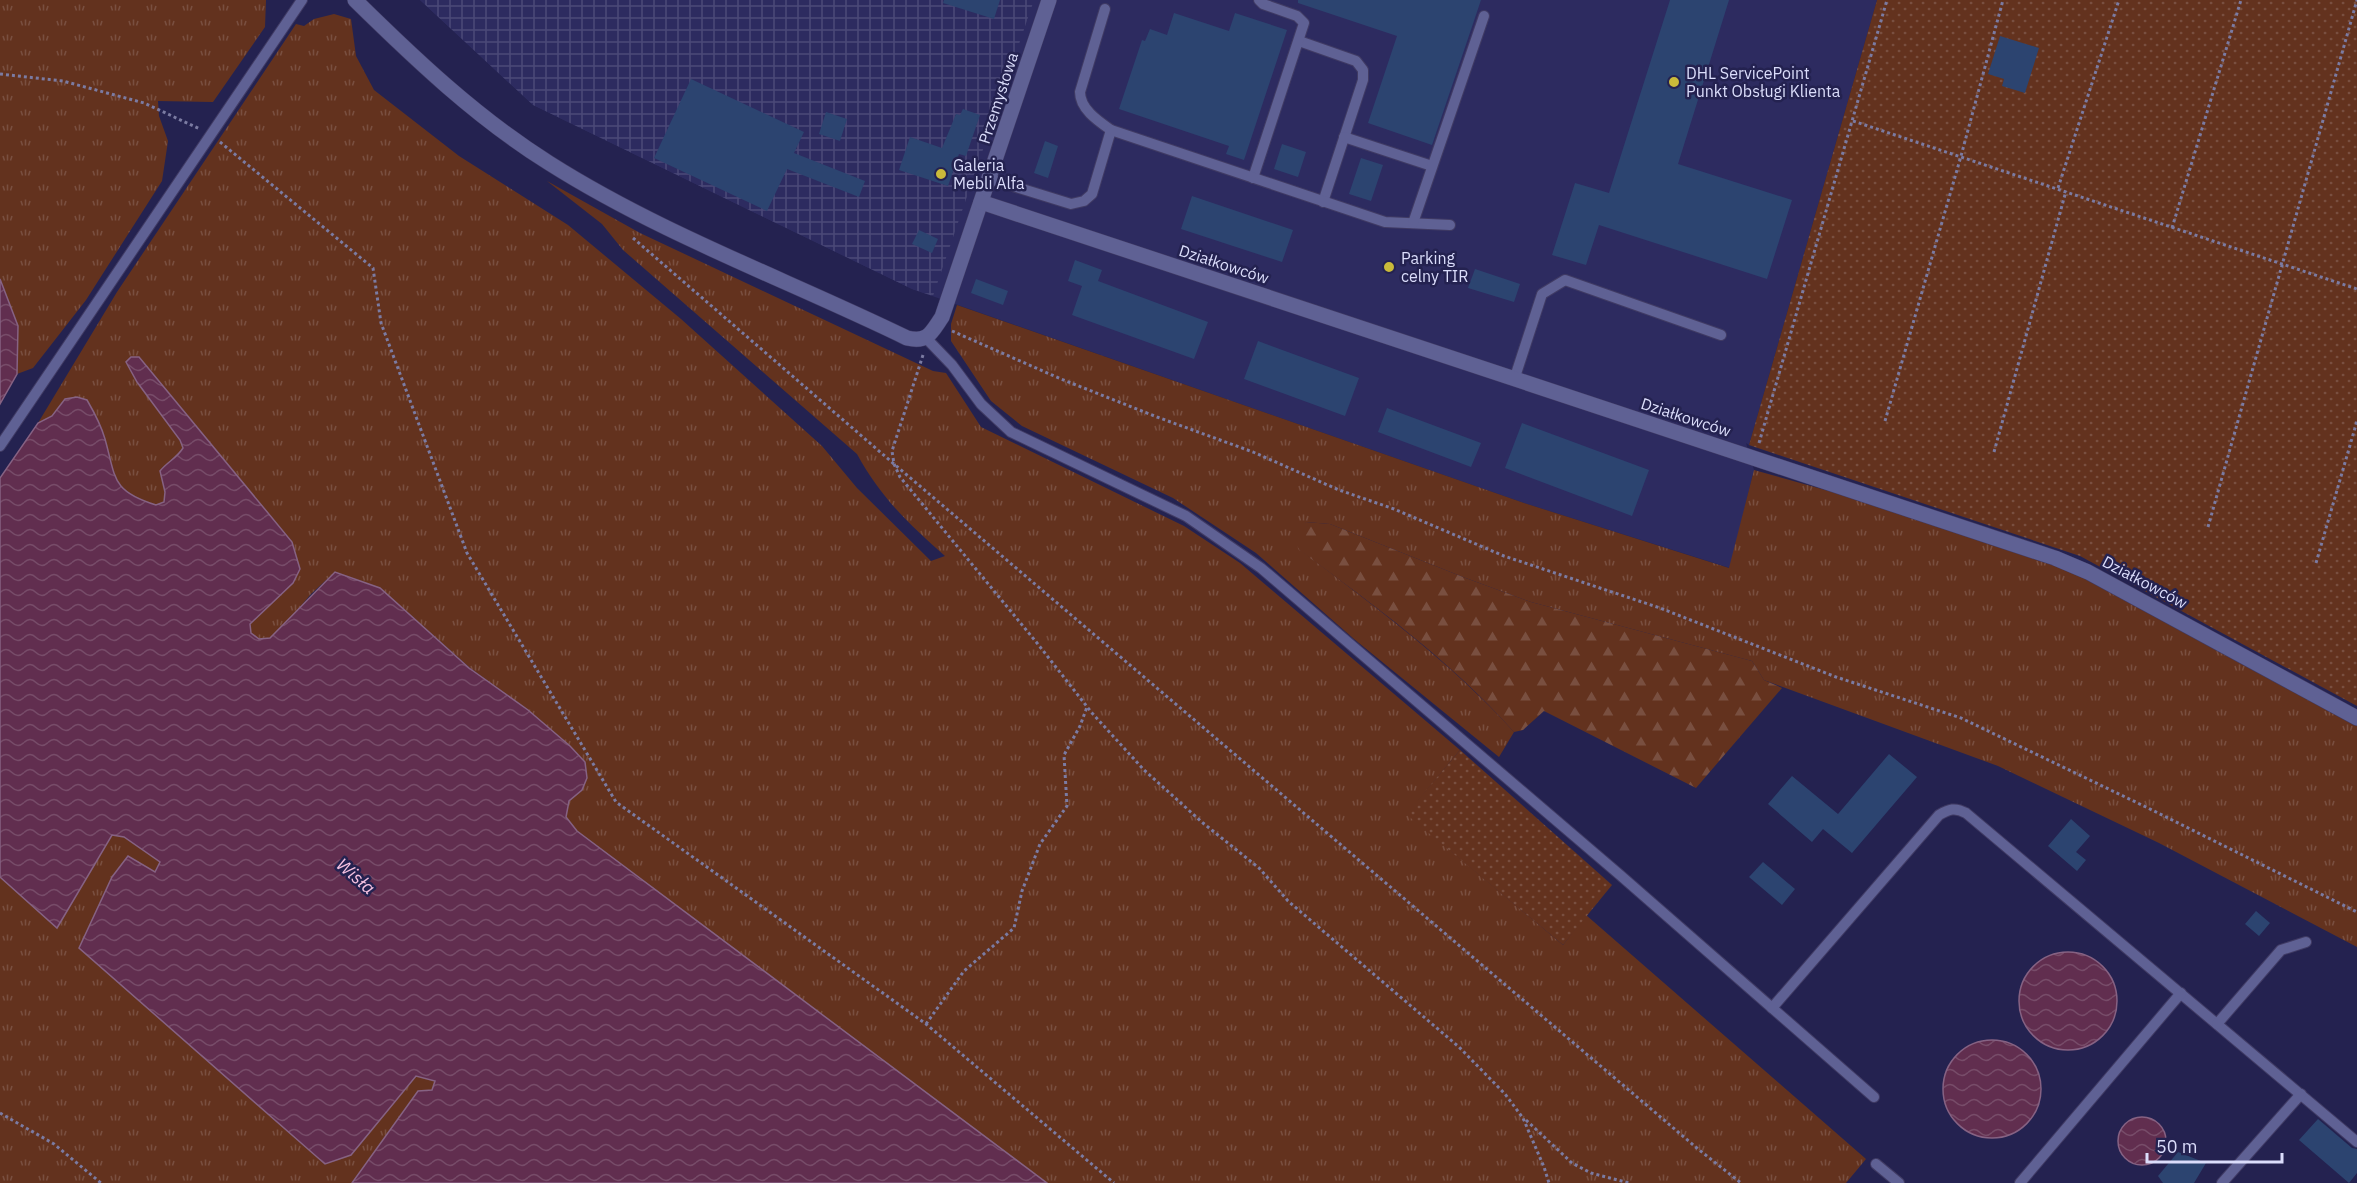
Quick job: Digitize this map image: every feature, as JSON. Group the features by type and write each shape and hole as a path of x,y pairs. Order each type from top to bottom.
{"street":[{"path":"355,0 468,104 549,164 628,208 724,255 907,338 917,340 926,338"},
{"name":"Przemysłowa","path":"926,338 942,318 1049,0"},
{"name":"Działkowców","path":"981,202 1514,380 2017,544 2072,565 2357,718"}],"lane":[{"path":"0,446 302,0"},
{"path":"1253,178 1304,23 1302,19 1263,4 1259,0"},
{"path":"1105,9 1080,92 1080,99 1095,118 1111,130 1385,222 1450,225"},
{"path":"1413,224 1484,16"},
{"path":"1299,41 1356,61 1363,70 1363,80 1323,202"},
{"path":"990,179 1071,204 1084,201 1092,194 1111,130"},
{"path":"1344,137 1432,166"},
{"path":"1514,380 1542,294 1565,280 1721,335"},
{"path":"926,338 946,358 981,404 1011,432 1178,511 1218,536 1260,568 1611,867 1874,1097"},
{"path":"1772,1008 1940,815 1958,808 2357,1142"},
{"path":"2217,1024 2281,950 2306,942"},
{"path":"2020,1183 2181,993"},
{"path":"2222,1183 2301,1094"},
{"path":"1876,1164 1899,1183"}],"path":[{"path":"1755,459 1887,0"},
{"path":"1885,421 2003,0"},
{"path":"2058,188 2119,0"},
{"path":"2172,228 2241,0"},
{"path":"2208,527 2357,0"},
{"path":"0,74 63,81 144,103 210,134 373,268 381,323 467,553 615,802 926,1024 1114,1183"},
{"path":"1853,121 2357,290"},
{"path":"1994,452 2066,191"},
{"path":"633,238 894,464 1698,1149 1742,1183"},
{"path":"937,324 1061,379 1253,452 1339,490 1394,509 1504,556 1660,608 1836,677 1961,718 2357,912"},
{"path":"926,338 923,359 892,451 894,464 900,477 932,513 1088,707 1144,770 1203,823 1259,868 1288,901 1460,1047 1505,1094 1523,1118 1572,1163 1591,1173 1629,1183"},
{"path":"2316,563 2357,421"},
{"path":"926,1024 964,971 1014,928 1022,891 1040,844 1066,806 1064,754 1088,707"},
{"path":"0,1113 54,1144 101,1183"},
{"path":"1523,1118 1544,1167 1548,1183"}],"shaded area":[{"path":"420,0 1877,0 1749,445 1746,443 1754,470 1730,568 1524,503 912,289 533,105"},
{"path":"420,0 1034,0 933,296 912,289 533,105"}],"green space":[{"path":"0,0 266,0 265,27 213,102 158,101 159,116 168,141 162,181 86,300 33,368 17,374 18,326 0,279"},
{"path":"1877,0 2357,0 2357,706 2080,556 1749,445"},
{"path":"334,14 351,19 356,56 374,90 459,156 568,225 681,319 822,446 857,488 931,561 945,556 896,509 866,470 857,454 623,250 602,224 547,181 640,233 933,371 946,373 981,427 1184,526 1240,563 1460,750 1407,814 1563,945 1586,915 1866,1159 1846,1183 1047,1183 577,831 566,817 569,800 585,762 528,710 470,668 380,588 335,572 311,594 283,627 270,638 259,639 251,633 250,624 293,583 161,412 183,448 160,471 165,492 164,502 156,505 138,498 118,481 108,459 95,415 65,399 52,416 38,423 117,292 296,24 304,26 314,19"},
{"path":"957,305 1524,503 1729,568 1754,470 2011,542 2134,603 2357,725 2357,947 2159,843 1998,766 1764,680 1752,661 1531,602 1330,524 1306,522 1299,549 1438,658 1514,732 1499,757 1354,639 1256,553 1173,498 1022,426 991,401 951,341 951,324"},
{"path":"1306,522 1330,524 1531,602 1752,661 1764,680 1782,688 1696,788 1544,711 1523,730 1514,732 1438,657 1298,549 1297,536"},
{"path":"1460,750 1612,885 1563,945 1406,814"},
{"path":"112,835 124,837 160,862 155,872 128,857 112,877 79,948 351,1155 416,1076 435,1081 432,1090 418,1091 352,1183 0,1183 0,877 57,928"}],"water":[{"path":"0,279 18,326 17,374 0,404"},
{"name":"Wisła","path":"131,357 139,357 292,542 300,569 293,583 250,624 251,633 259,639 270,638 335,572 380,588 469,668 528,710 585,762 587,778 582,790 569,801 566,817 577,831 1047,1183 352,1183 418,1091 432,1090 435,1081 416,1076 351,1155 325,1164 79,948 112,877 128,856 155,872 160,862 124,837 112,835 57,928 0,877 0,478 38,423 52,416 65,399 77,397 87,400 95,414 114,473 123,488 141,500 156,505 164,502 165,492 160,471 183,448 180,440 137,382 126,362"},
{"path":"2068,952 2078,953 2095,960 2109,974 2116,991 2116,1011 2109,1028 2095,1042 2078,1049 2068,1050 2058,1049 2041,1042 2027,1028 2020,1011 2019,1001 2020,991 2027,974 2041,960 2058,953"},
{"path":"1992,1040 2011,1044 2026,1055 2037,1070 2041,1089 2037,1108 2026,1123 2011,1134 1992,1138 1973,1134 1958,1123 1947,1108 1943,1089 1947,1070 1958,1055 1973,1044"},
{"path":"2142,1117 2159,1124 2166,1141 2159,1158 2142,1165 2125,1158 2118,1141 2125,1124"}],"building":[{"path":"944,0 1000,0 994,19 943,3"},
{"path":"1298,0 1481,0 1432,145 1368,123 1397,36 1298,3"},
{"name":"DHL ServicePoint Punkt Obsługi Klienta","path":"1670,0 1729,0 1678,164 1792,200 1767,279 1599,225 1586,265 1552,255 1575,183 1609,193"},
{"path":"1174,13 1229,31 1235,13 1287,30 1244,160 1226,154 1229,146 1119,109 1142,40 1145,41 1150,29 1167,35"},
{"path":"2000,36 2039,48 2025,93 2002,86 2004,79 1988,74"},
{"path":"691,79 804,132 794,153 865,181 859,197 787,169 767,211 654,158"},
{"path":"963,109 980,115 966,156 959,154 948,186 899,170 910,137 942,148 956,114 960,115"},
{"path":"826,112 847,119 840,141 819,134"},
{"path":"1045,141 1058,146 1048,178 1034,173"},
{"path":"1282,144 1306,152 1298,177 1274,169"},
{"path":"1361,158 1383,165 1371,201 1349,194"},
{"path":"1192,196 1293,230 1282,262 1181,229"},
{"path":"919,230 938,239 932,253 912,244"},
{"path":"1075,260 1102,270 1098,281 1208,322 1194,359 1072,315 1082,286 1068,281"},
{"path":"1475,269 1520,284 1514,302 1468,288"},
{"path":"976,279 1008,291 1003,305 971,293"},
{"path":"1258,341 1359,378 1345,416 1244,379"},
{"path":"1387,408 1481,443 1471,467 1378,432"},
{"path":"1522,423 1649,470 1632,516 1505,468"},
{"path":"1889,754 1917,777 1852,853 1823,829 1812,842 1768,804 1792,776 1838,814"},
{"path":"2071,819 2090,836 2076,852 2086,860 2077,871 2048,846"},
{"path":"1763,862 1795,889 1782,905 1749,877"},
{"path":"2256,911 2270,923 2259,936 2245,924"},
{"path":"2318,1119 2352,1148 2357,1149 2357,1173 2349,1183 2299,1140"},
{"path":"2178,1152 2206,1163 2194,1183 2163,1183 2158,1176"}],"place":[{"name":"DHL ServicePoint Punkt Obsługi Klienta","path":"1674,82"},
{"name":"Galeria Mebli Alfa","path":"941,174"},
{"name":"Parking celny TIR","path":"1389,267"}]}
